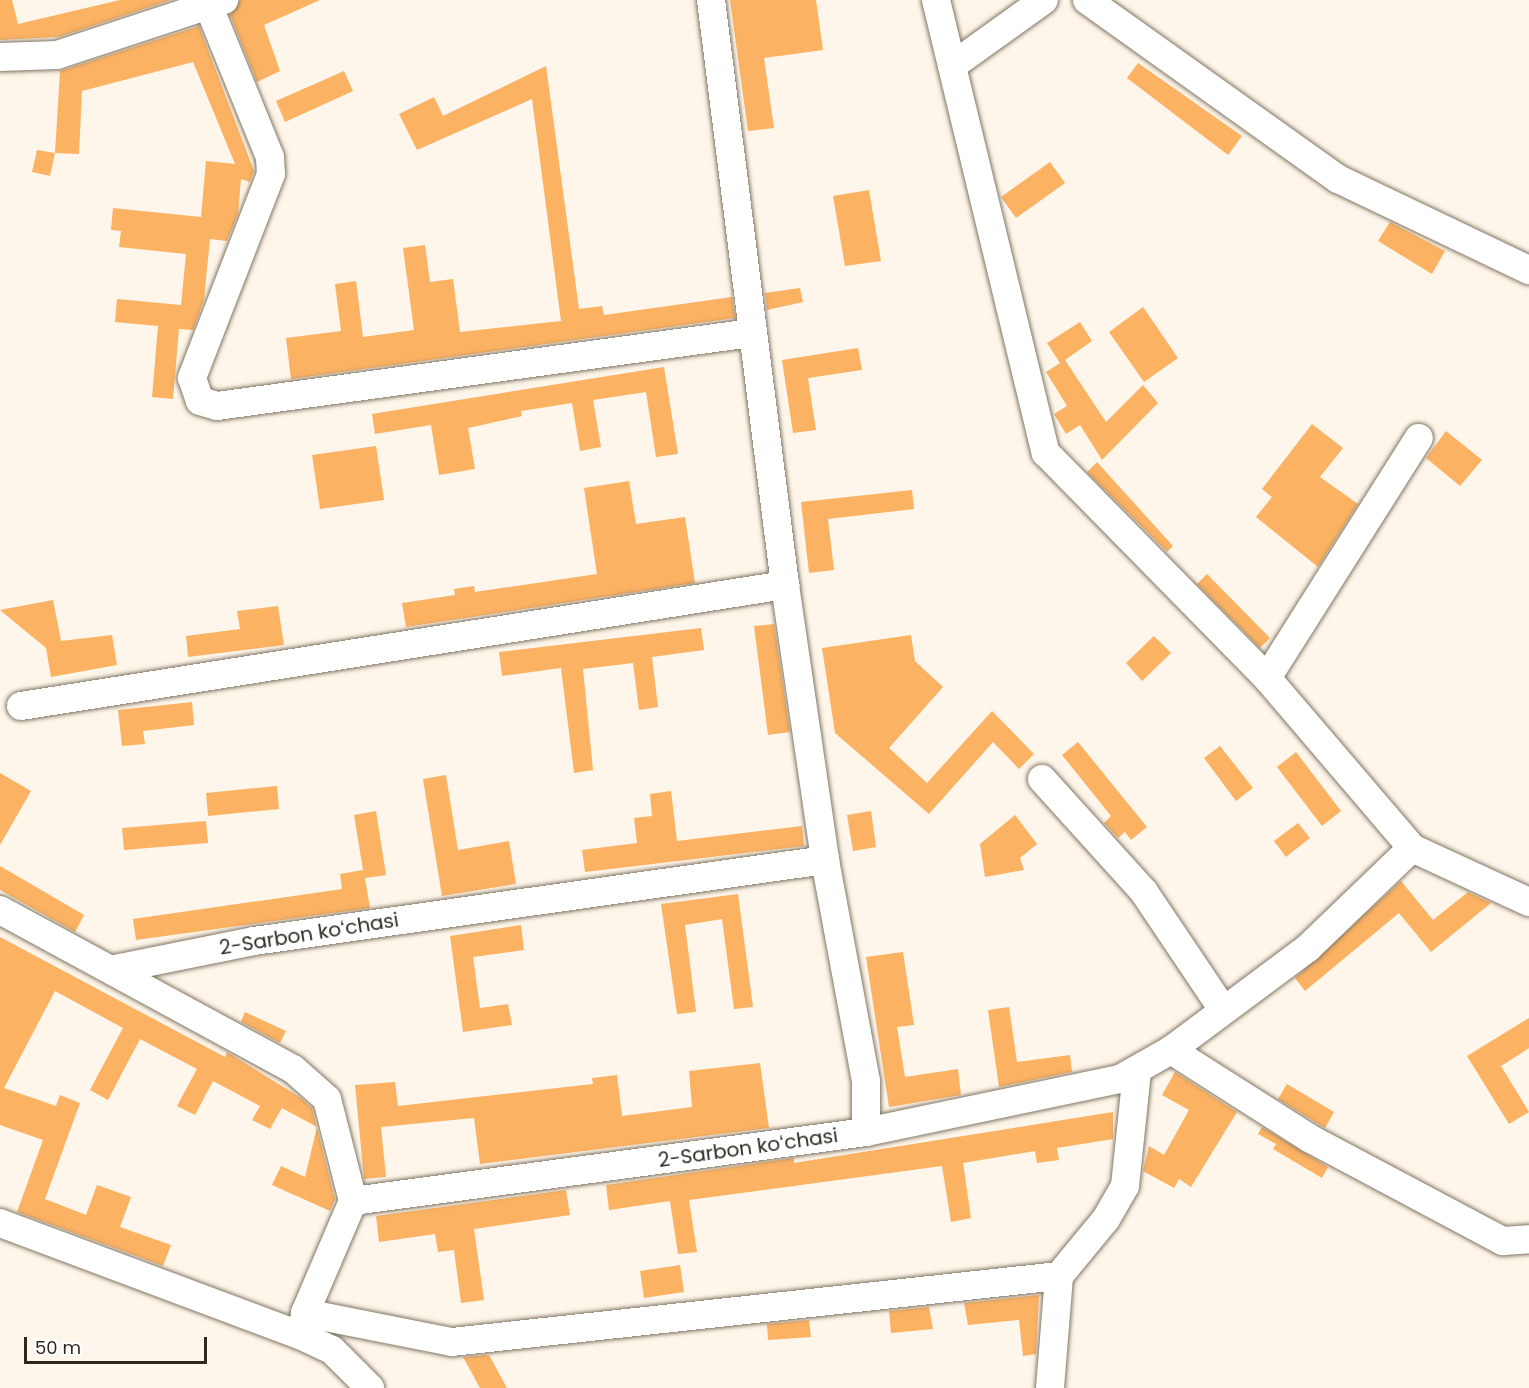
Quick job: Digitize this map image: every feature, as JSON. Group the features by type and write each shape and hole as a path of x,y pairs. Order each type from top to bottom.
{"street":[{"path":"711,0 751,333 785,585 825,860 866,1081 867,1132"},
{"path":"936,0 1046,453 1267,678 1412,848 1529,902"},
{"path":"952,66 1044,0"},
{"path":"1087,0 1338,178 1529,270"},
{"path":"0,57 57,55 217,4 270,157 271,174 192,378 200,401 217,406 751,333"},
{"path":"1267,678 1419,438"},
{"path":"21,706 785,585"},
{"path":"1042,778 1144,892 1222,1008"},
{"name":"2-Sarbon koʻchasi","path":"353,1201 867,1132 1137,1071 1171,1050 1222,1008 1308,948 1412,848"},
{"name":"2-Sarbon koʻchasi","path":"114,969 254,941 825,860"},
{"path":"0,910 114,969 312,1083 327,1099 353,1201 303,1324"},
{"path":"1171,1050 1309,1138 1472,1225 1503,1241 1529,1239"},
{"path":"1050,1388 1059,1276 1106,1219 1125,1186 1137,1071"},
{"path":"0,1223 303,1324 452,1342 1059,1276"},
{"path":"303,1324 370,1388"}],"building":[{"path":"0,0 12,0 18,24 120,0 171,0 59,37 0,40"},
{"path":"240,0 320,0 264,25 280,71 257,82 230,15"},
{"path":"730,0 816,0 823,50 764,58 774,128 748,131"},
{"path":"199,26 254,171 250,182 241,179 238,214 227,241 210,239 204,300 193,330 179,329 173,399 152,397 158,326 115,322 117,299 181,305 186,254 119,247 121,231 111,230 113,208 201,217 206,161 235,164 193,62 82,91 79,154 55,153 60,71"},
{"path":"1138,63 1242,136 1228,155 1127,78"},
{"path":"546,66 579,309 602,306 604,315 732,297 735,318 291,379 286,338 341,331 335,284 356,281 363,337 414,330 403,248 425,245 430,282 453,279 460,332 561,321 532,99 417,150 399,114 434,97 443,116"},
{"path":"344,71 353,91 285,122 276,101"},
{"path":"37,150 55,153 50,176 32,172"},
{"path":"1050,162 1065,183 1016,218 1001,197"},
{"path":"869,190 881,261 845,266 833,196"},
{"path":"1390,222 1445,251 1432,274 1378,241"},
{"path":"800,288 803,302 767,310 765,293"},
{"path":"1143,307 1178,358 1144,382 1109,332"},
{"path":"1080,322 1092,341 1065,360 1106,422 1143,385 1158,403 1102,460 1080,425 1066,434 1054,414 1067,406 1046,372 1060,363 1047,343"},
{"path":"858,348 862,370 808,378 816,430 793,433 782,360"},
{"path":"664,367 678,454 656,457 646,392 593,400 601,447 580,451 572,403 521,411 522,416 468,428 475,469 439,475 431,425 375,434 372,414"},
{"path":"1312,424 1343,448 1320,477 1358,504 1318,567 1256,517 1272,497 1262,489"},
{"path":"1446,431 1482,460 1460,486 1426,458"},
{"path":"376,446 384,500 320,509 312,455"},
{"path":"1097,462 1173,546 1167,552 1087,472"},
{"path":"629,481 636,524 685,517 695,583 406,627 402,603 455,595 454,589 474,586 475,592 597,574 584,488"},
{"path":"912,490 914,509 828,519 834,570 809,573 801,502"},
{"path":"1207,574 1270,638 1260,648 1197,584"},
{"path":"53,600 61,641 112,635 117,665 51,677 46,648 0,610"},
{"path":"278,606 284,645 188,657 186,636 240,629 237,611"},
{"path":"774,624 790,732 768,735 754,626"},
{"path":"701,628 704,650 652,657 658,707 639,710 633,663 583,669 593,770 574,773 561,668 502,676 499,652"},
{"path":"911,635 915,661 943,687 889,748 927,783 992,711 1034,754 1019,769 993,742 929,814 835,733 822,648"},
{"path":"1154,636 1171,653 1142,681 1126,663"},
{"path":"192,702 194,725 143,731 145,744 122,746 118,710"},
{"path":"1078,742 1147,827 1131,840 1125,832 1118,838 1104,823 1111,816 1062,755"},
{"path":"1220,746 1253,788 1236,801 1204,758"},
{"path":"1296,752 1341,811 1322,826 1277,767"},
{"path":"0,773 31,791 0,845"},
{"path":"446,775 458,850 509,841 516,884 442,896 423,779"},
{"path":"277,786 279,809 208,816 206,793"},
{"path":"671,791 677,841 802,826 804,846 585,872 582,850 637,843 634,818 652,816 650,794"},
{"path":"376,811 386,875 365,878 370,908 136,940 133,919 342,889 340,874 363,870 354,815"},
{"path":"871,811 876,847 853,851 847,815"},
{"path":"1015,815 1037,844 1020,858 1024,870 985,877 980,844"},
{"path":"206,821 208,843 124,850 122,828"},
{"path":"1298,823 1310,838 1286,857 1274,841"},
{"path":"0,866 84,915 75,932 0,890"},
{"path":"1401,881 1433,920 1468,892 1491,903 1431,952 1399,913 1305,991 1295,978"},
{"path":"738,894 753,1007 734,1009 722,919 685,925 696,1012 677,1014 661,904"},
{"path":"521,925 524,950 473,957 480,1008 508,1004 512,1025 463,1032 450,936"},
{"path":"0,937 225,1057 227,1052 301,1098 312,1108 317,1127 282,1108 270,1129 252,1120 260,1106 213,1081 195,1115 177,1106 197,1069 140,1039 108,1100 90,1090 123,1028 55,991 4,1088 56,1106 60,1095 80,1103 45,1199 86,1215 97,1185 131,1197 120,1227 171,1245 163,1266 17,1212 43,1140 0,1125"},
{"path":"903,952 914,1025 897,1027 905,1077 958,1069 961,1095 889,1107 866,957"},
{"path":"1009,1007 1017,1062 1070,1055 1072,1072 999,1087 988,1010"},
{"path":"245,1012 286,1031 280,1043 241,1022"},
{"path":"1529,1018 1529,1048 1501,1066 1529,1112 1509,1124 1467,1056"},
{"path":"760,1063 769,1128 480,1164 474,1118 381,1127 386,1177 364,1179 355,1085 395,1082 398,1106 593,1084 592,1078 617,1075 622,1116 692,1107 689,1071"},
{"path":"1175,1072 1237,1112 1191,1187 1179,1179 1174,1188 1143,1171 1149,1146 1164,1155 1189,1110 1162,1095"},
{"path":"1287,1084 1334,1112 1325,1128 1278,1099"},
{"path":"1113,1112 1113,1139 1057,1148 1059,1160 1037,1163 1035,1151 963,1163 971,1218 951,1222 942,1166 689,1200 697,1252 678,1254 670,1201 609,1210 606,1185 794,1158 794,1163"},
{"path":"317,1127 335,1199 330,1211 272,1185 281,1166 305,1177"},
{"path":"1262,1127 1328,1167 1322,1178 1273,1149 1276,1144 1258,1134"},
{"path":"566,1190 570,1215 474,1229 484,1300 461,1303 454,1250 438,1252 435,1234 379,1242 376,1216"},
{"path":"680,1265 684,1292 644,1298 640,1271"},
{"path":"1039,1295 1036,1354 1023,1356 1019,1320 968,1325 964,1303"},
{"path":"929,1307 933,1329 891,1333 889,1311"},
{"path":"809,1320 811,1337 768,1340 767,1324"},
{"path":"489,1355 507,1388 480,1388 463,1357"}]}
